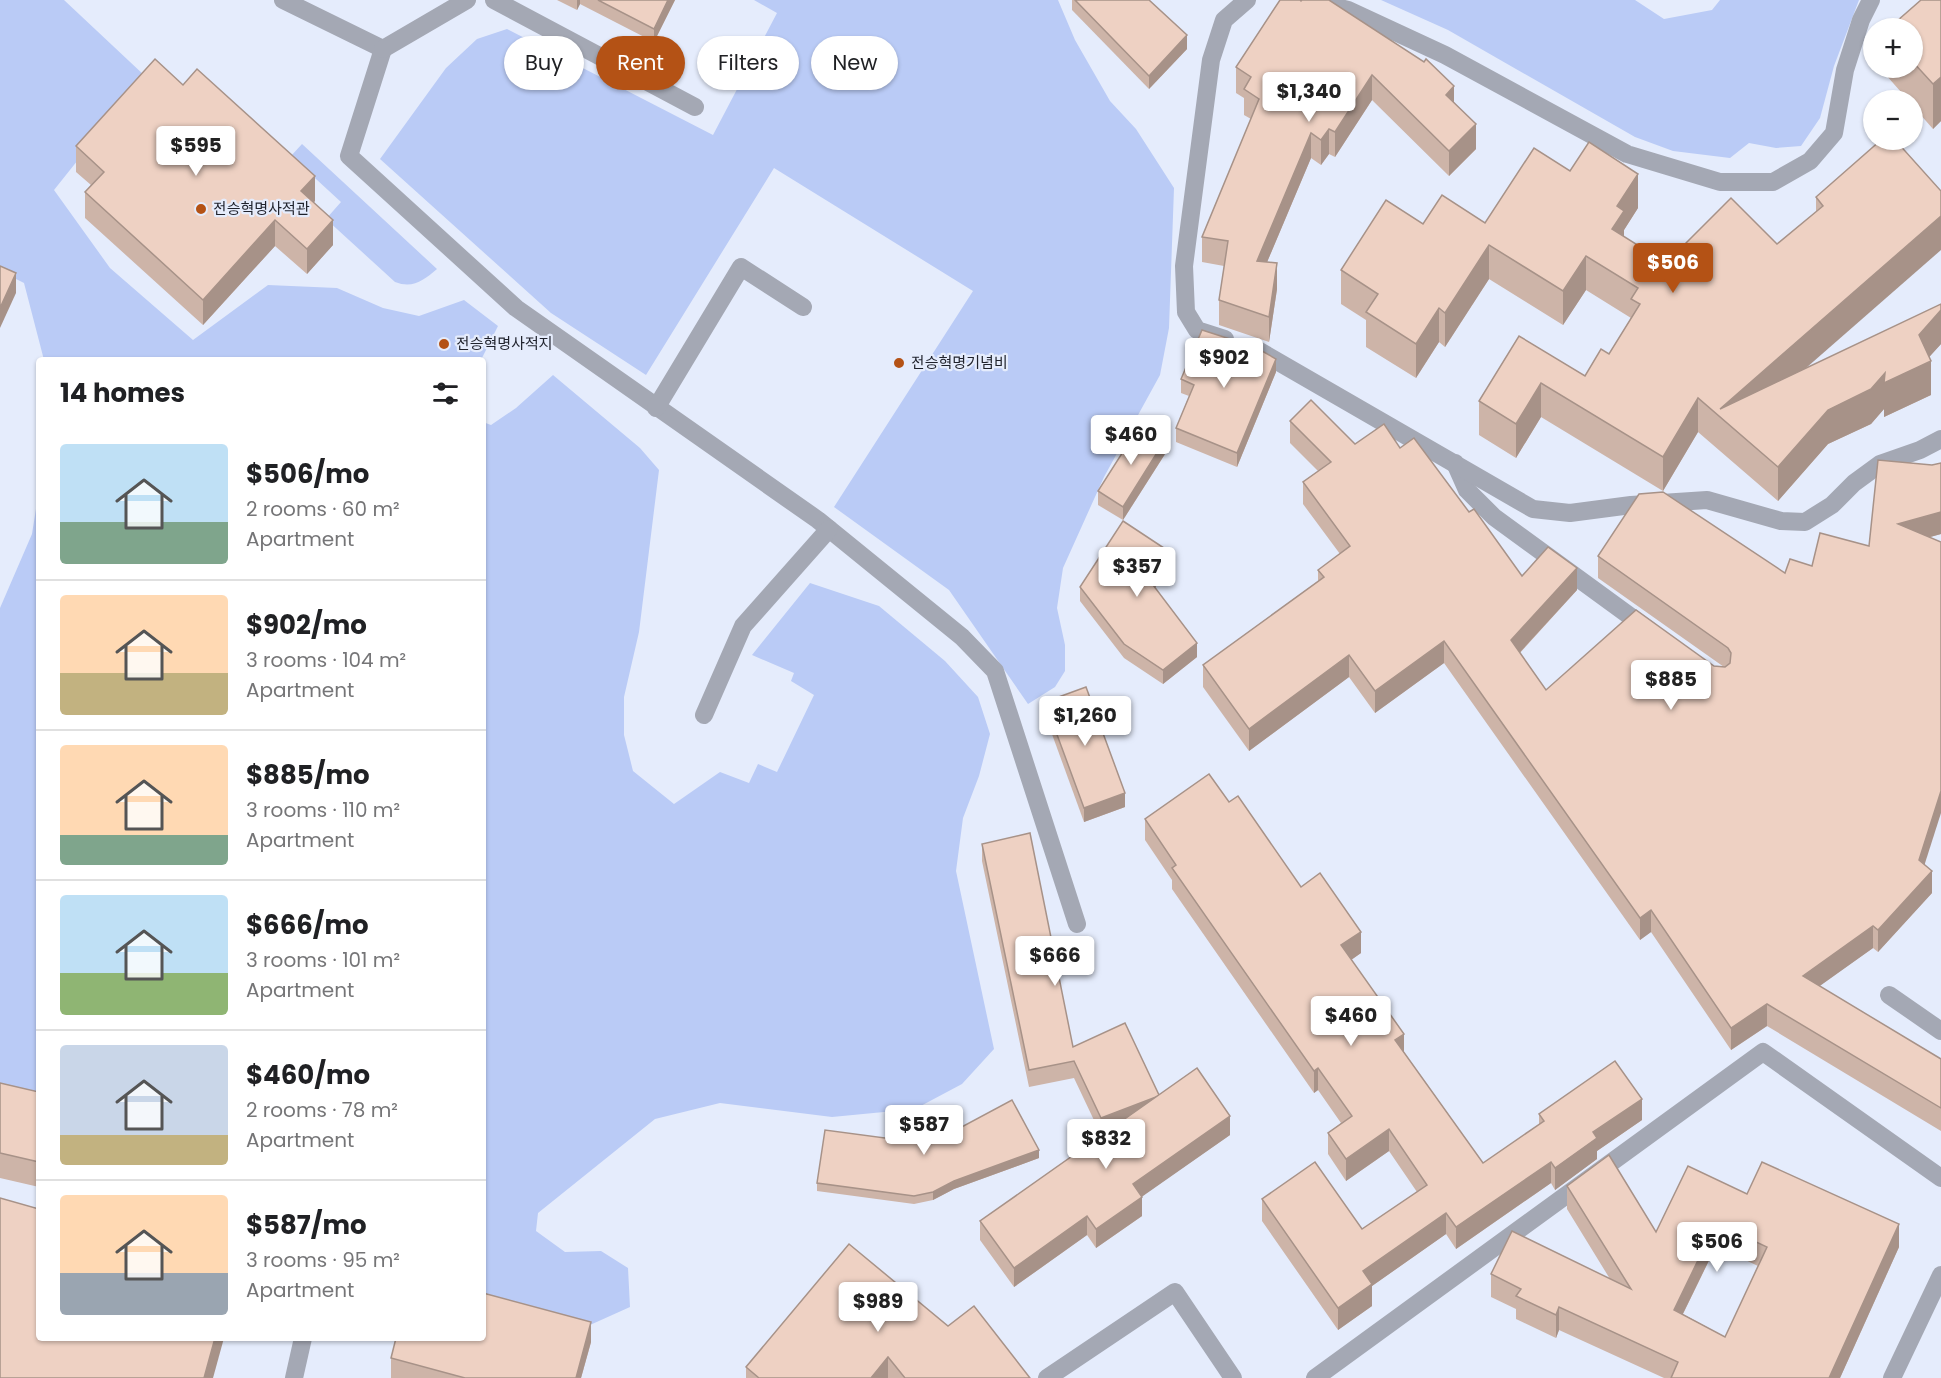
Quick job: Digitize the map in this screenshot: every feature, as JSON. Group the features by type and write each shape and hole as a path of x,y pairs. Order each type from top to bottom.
{"street":[{"path":"283,0 383,50"},
{"path":"466,0 383,50 349,156 516,308 829,529 962,637 995,671 1077,924"},
{"path":"494,0 695,107"},
{"path":"1247,0 1224,20 1211,60 1184,266 1186,312 1197,330 1260,350 1533,509 1570,513 1631,505 1707,500 1781,521 1805,522 1832,505 1854,483 1880,464 1920,450 1941,439"},
{"path":"1310,0 1348,10 1445,55 1627,154 1720,182 1773,182 1810,161 1834,133 1845,70 1861,20 1871,0"},
{"path":"656,408 741,267 803,307"},
{"path":"1455,463 1467,490 1494,517 1662,639"},
{"path":"704,715 743,626 829,529"},
{"path":"1889,995 1941,1031"},
{"path":"1315,1378 1763,1052 1941,1178"},
{"path":"1892,1378 1941,1275"},
{"path":"1047,1378 1175,1292 1233,1378"},
{"path":"294,1378 302,1341"}],"shaded area":[{"path":"0,0 64,0 145,76 54,190 110,268 193,340 268,285 337,288 383,308 419,316 464,300 498,326 482,357 43,357 24,283 0,271"},
{"path":"754,0 1058,0 1075,40 1110,101 1136,129 1174,188 1169,328 1160,375 1104,477 1063,568 1057,608 1065,645 1065,671 1055,687 1028,704 949,590 834,507 973,291 774,168 646,375 551,313 380,159 446,68 477,39 507,29 521,36 504,36 504,90 584,90 584,69 596,75 596,90 626,90 713,135 737,90 799,90 799,36 765,36 777,13"},
{"path":"1381,0 1635,0 1664,19 1712,10 1720,0 1859,0 1834,66 1820,118 1801,146 1776,148 1749,143 1730,158 1673,151 1635,137 1448,30"},
{"path":"302,144 437,269 423,280 413,284 395,282 326,219 341,202 291,156"},
{"path":"553,375 640,448 659,470 639,632 624,697 624,735 633,771 674,804 720,772 749,783 758,764 777,772 814,695 791,681 794,673 752,655 810,583 879,606 945,661 978,697 990,734 979,776 963,818 956,871 994,1049 962,1084 915,1109 832,1117 720,1103 655,1119 538,1213 536,1231 565,1252 601,1251 628,1268 630,1307 590,1325 547,1321 486,1305 486,423 491,425 516,408"},
{"path":"36,509 36,1109 0,1102 0,608 32,534"}],"building":[{"path":"598,0 668,0 654,29"},
{"path":"1075,0 1149,0 1187,35 1149,76"},
{"path":"1280,0 1329,0 1424,62 1426,59 1454,86 1446,95 1476,124 1449,151 1372,75 1335,132 1329,129 1321,140 1311,133 1257,261 1277,263 1269,317 1219,300 1228,241 1202,237 1259,99 1244,89 1251,77 1236,67"},
{"path":"1921,0 1941,0 1941,77 1933,84 1923,73 1923,18 1900,18"},
{"name":"전승혁명사적관","path":"155,59 183,85 197,69 315,176 301,191 333,220 307,249 275,220 203,300 85,192 104,172 76,146"},
{"path":"1589,142 1638,174 1617,206 1624,211 1612,229 1666,263 1731,198 1777,244 1823,206 1816,197 1870,150 1904,150 1941,191 1941,216 1720,409 1941,304 1941,310 1919,335 1931,361 1884,383 1885,373 1871,389 1828,410 1778,467 1698,398 1663,457 1541,383 1516,424 1479,401 1519,336 1585,376 1601,349 1609,354 1640,304 1631,299 1638,288 1586,256 1563,291 1489,245 1445,313 1439,308 1416,344 1366,312 1378,294 1341,270 1386,200 1423,224 1442,195 1485,223 1534,148 1570,171"},
{"path":"0,266 16,273 0,308"},
{"path":"1202,330 1255,347 1276,359 1237,453 1176,428 1194,385 1181,379"},
{"path":"1311,400 1355,444 1384,424 1400,448 1414,438 1469,512 1474,509 1522,576 1548,547 1577,568 1511,640 1546,690 1636,610 1714,666 1725,667 1730,663 1731,653 1728,648 1598,556 1639,494 1663,492 1785,573 1790,559 1812,566 1820,533 1869,546 1878,460 1932,465 1941,463 1941,512 1898,524 1941,542 1941,791 1919,860 1932,871 1878,930 1873,926 1803,976 1941,1059 1941,1108 1767,1004 1731,1028 1651,910 1640,918 1444,641 1375,691 1349,655 1249,729 1203,665 1324,577 1318,570 1350,546 1303,482 1331,462 1290,421"},
{"path":"1140,425 1165,440 1123,507 1098,491"},
{"path":"1123,521 1170,552 1150,581 1197,643 1163,670 1124,644 1080,587"},
{"path":"1086,687 1125,793 1084,808 1045,702"},
{"path":"1209,774 1229,802 1238,796 1301,887 1320,873 1361,932 1341,945 1404,1034 1395,1040 1483,1163 1544,1121 1539,1114 1615,1061 1642,1099 1593,1132 1597,1138 1555,1168 1551,1162 1456,1227 1446,1213 1363,1271 1372,1284 1338,1308 1262,1199 1315,1162 1362,1229 1427,1185 1389,1129 1346,1159 1328,1133 1352,1116 1318,1068 1314,1071 1172,868 1176,865 1145,819"},
{"path":"1030,833 1073,1047 1125,1023 1159,1095 1101,1118 1074,1061 1029,1070 982,844"},
{"path":"1197,1068 1230,1116 1133,1184 1142,1197 1096,1229 1087,1216 1014,1268 980,1221"},
{"path":"0,1083 36,1091 36,1161 0,1153"},
{"path":"1012,1100 1039,1150 954,1181 933,1192 914,1196 817,1183 825,1130 930,1144"},
{"path":"1609,1155 1656,1232 1688,1166 1747,1194 1762,1162 1899,1224 1829,1378 1671,1378 1678,1362 1559,1307 1556,1315 1516,1296 1521,1289 1491,1274 1512,1231 1631,1289 1567,1186","holes":["1716,1223 1767,1247 1725,1337 1674,1310"]},
{"path":"0,1198 36,1208 36,1341 214,1341 204,1378 0,1378"},
{"path":"849,1244 948,1326 974,1306 1030,1378 905,1378 888,1357 871,1378 759,1378 746,1367"},
{"path":"486,1294 591,1322 576,1378 465,1378 391,1358 395,1341 486,1341"}],"place":[{"name":"전승혁명사적관","path":"201,209"},
{"name":"전승혁명사적지","path":"444,344"},
{"name":"전승혁명기념비","path":"899,363"}]}
